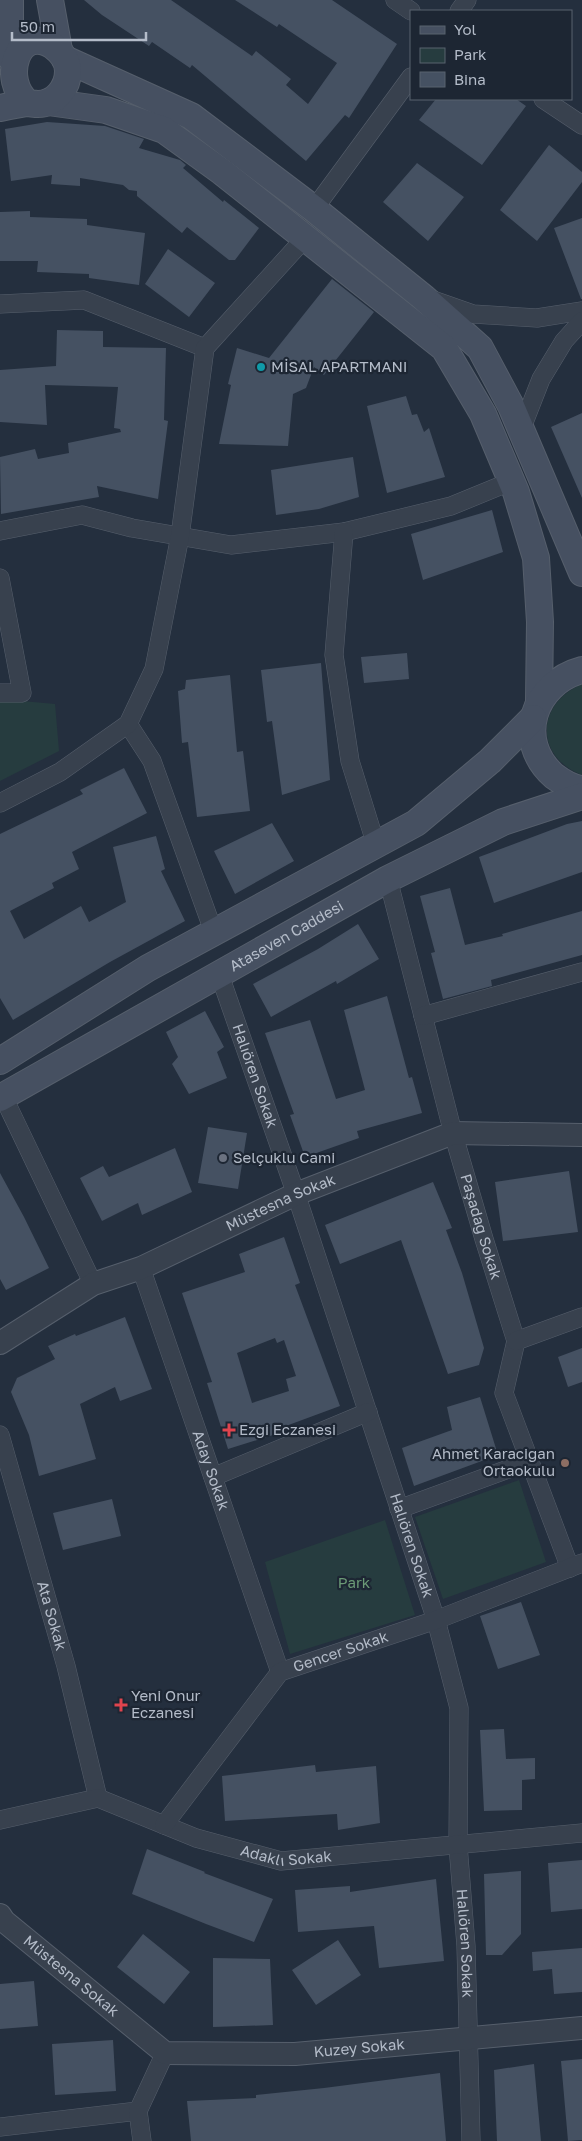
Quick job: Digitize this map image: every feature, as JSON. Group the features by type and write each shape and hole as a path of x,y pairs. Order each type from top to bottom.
{"main road":[{"path":"0,16 8,0"},
{"path":"8,0 6,76 11,91 18,99 106,110 164,130 222,172 444,348 483,414 512,481 536,558 540,622 536,710 532,737 537,754 547,770 562,782 582,789"},
{"path":"0,108 38,103 58,97 64,88 68,79 68,68 62,54 50,0"},
{"path":"6,61 20,46 30,42 40,42 190,116 314,209 424,298 480,348 511,406 582,573"},
{"path":"0,1061 148,968 416,823 490,761 536,710 552,685 569,674 582,670"},
{"name":"Ataseven Caddesi","path":"1,1097 388,879 504,822 582,796"}],"street":[{"path":"395,0 410,10"},
{"path":"314,209 410,78"},
{"path":"544,100 582,125"},
{"path":"0,802 60,772 128,724 154,669 180,536 206,348 305,238"},
{"path":"424,298 473,314 537,318 582,311"},
{"path":"0,304 84,300 206,348"},
{"path":"521,430 541,379 564,341 582,321"},
{"path":"0,531 82,515 132,528 231,545 344,532 451,506 512,481"},
{"path":"344,532 334,654 350,761 376,845"},
{"path":"0,578 22,693 0,693"},
{"path":"128,724 152,761 214,933"},
{"name":"Paşadağ Sokak","path":"388,879 453,1133 516,1341"},
{"path":"423,1016 582,972"},
{"name":"Halıören Sokak","path":"219,973 296,1194 400,1509 436,1620 458,1708 458,1845 466,1946 471,2141"},
{"path":"1,1097 93,1284"},
{"name":"Müstesna Sokak","path":"0,1343 93,1284 141,1268 296,1194 453,1133 582,1135"},
{"name":"Aday Sokak","path":"141,1268 280,1672"},
{"path":"576,1565 530,1460 504,1393 516,1341 582,1317"},
{"path":"213,1477 368,1412"},
{"name":"Ata Sokak","path":"0,1435 66,1666 98,1798"},
{"path":"400,1509 530,1460"},
{"name":"Gencer Sokak","path":"164,1825 280,1672 436,1620 576,1565"},
{"path":"0,1820 98,1798"},
{"name":"Adaklı Sokak","path":"98,1798 196,1838 281,1861 582,1833"},
{"name":"Müstesna Sokak","path":"0,1915 4,1921 165,2053"},
{"name":"Kuzey Sokak","path":"165,2053 295,2054 582,2028"},
{"path":"142,2141 138,2111 165,2053"},
{"path":"0,2127 138,2111"}],"green space":[{"path":"582,684 582,775 566,766 555,756 549,743 547,730 549,717 556,704 567,693"},
{"path":"0,699 55,704 59,751 0,781"},
{"path":"519,1480 546,1562 443,1599 415,1517"},
{"name":"Park","path":"385,1520 415,1615 290,1654 265,1562"}],"building":[{"path":"84,0 171,0 252,56 256,51 291,79 286,85 308,104 337,63 279,24 277,27 235,0 332,0 397,44 349,118 345,115 306,161 192,65 190,68 152,42 149,46 102,15"},
{"path":"435,100 517,100 526,106 482,165 419,120"},
{"path":"47,122 105,126 144,139 139,148 180,160 186,165 183,168 223,202 224,200 259,228 235,260 229,260 187,227 182,233 137,196 137,191 129,190 123,185 80,178 80,186 51,184 52,175 11,181 5,129"},
{"path":"549,145 582,172 582,182 537,241 500,210"},
{"path":"417,163 464,197 428,241 383,202"},
{"path":"30,211 30,217 87,219 87,225 145,233 139,285 89,278 89,274 37,272 38,261 0,261 0,212"},
{"path":"582,218 582,299 581,299 554,228"},
{"path":"168,249 215,283 189,317 145,284"},
{"path":"332,279 374,312 324,375 314,367 306,388 293,394 288,446 219,444 231,385 228,384 237,348 269,358"},
{"path":"57,330 103,331 103,347 166,348 164,420 168,421 158,499 97,486 99,497 1,514 0,457 35,449 38,459 69,453 68,443 121,432 120,429 114,428 118,387 45,385 47,425 0,422 0,370 56,366"},
{"path":"406,396 412,415 417,414 424,432 429,428 445,477 387,493 367,406"},
{"path":"582,413 582,498 551,427"},
{"path":"353,457 359,497 319,509 276,515 271,470"},
{"path":"492,510 503,552 423,580 411,534"},
{"path":"407,653 409,679 364,683 361,657"},
{"path":"321,663 330,780 282,795 272,721 267,722 261,670"},
{"path":"230,675 237,752 243,751 250,811 197,817 188,742 182,743 178,691 185,689 186,680"},
{"path":"124,768 147,813 72,852 79,869 52,883 54,888 10,911 24,939 81,906 89,922 126,902 113,847 156,836 165,869 161,871 185,921 110,962 13,1020 0,998 0,834 83,794 80,790"},
{"path":"582,821 582,872 494,903 479,857 567,824"},
{"path":"272,823 294,861 235,894 214,851"},
{"path":"450,888 465,945 503,936 502,934 582,911 582,955 491,980 492,986 443,999 431,953 435,952 420,896"},
{"path":"358,924 379,959 337,984 336,981 271,1017 253,984 318,949"},
{"path":"387,996 409,1078 412,1077 422,1113 357,1131 359,1138 305,1157 290,1115 294,1114 265,1033 310,1020 336,1099 365,1090 344,1010"},
{"path":"205,1011 224,1047 217,1052 227,1078 189,1094 172,1064 178,1057 166,1032"},
{"name":"Selçuklu Cami","path":"208,1127 247,1133 238,1189 198,1183"},
{"path":"175,1148 192,1192 142,1215 138,1203 102,1221 80,1178 103,1166 109,1177"},
{"path":"569,1171 578,1232 503,1241 495,1182"},
{"path":"0,1173 49,1268 6,1290 0,1279"},
{"path":"433,1182 452,1228 446,1230 462,1273 484,1348 479,1365 448,1374 401,1240 340,1264 325,1225"},
{"path":"284,1237 300,1283 295,1285 340,1406 275,1430 276,1434 228,1449 207,1383 212,1382 182,1293 245,1272 239,1254","holes":["275,1338 277,1343 284,1340 296,1376 286,1379 289,1391 252,1403 237,1353"]},
{"path":"125,1317 152,1389 120,1401 115,1387 80,1404 96,1459 39,1476 29,1435 11,1392 17,1378 55,1359 48,1346 75,1334 76,1336"},
{"path":"582,1348 582,1382 568,1387 558,1357"},
{"path":"480,1397 498,1455 414,1486 402,1448 452,1430 447,1407"},
{"path":"112,1499 121,1536 63,1550 53,1513"},
{"path":"521,1602 540,1655 498,1669 480,1616"},
{"path":"504,1729 506,1759 535,1758 535,1779 522,1780 522,1810 484,1811 480,1730"},
{"path":"315,1765 316,1772 376,1766 380,1823 338,1830 337,1814 225,1821 222,1776"},
{"path":"147,1849 273,1899 254,1942 132,1894"},
{"path":"582,1860 582,1909 551,1912 548,1863"},
{"path":"521,1871 521,1934 502,1955 486,1955 484,1874"},
{"path":"436,1879 444,1961 379,1968 374,1926 298,1932 295,1890 350,1886 350,1892"},
{"path":"143,1934 190,1972 164,2004 117,1967"},
{"path":"338,1940 361,1975 316,2005 292,1970"},
{"path":"582,1948 582,1992 554,1994 552,1969 533,1971 532,1952"},
{"path":"213,1958 270,1959 273,2025 213,2027"},
{"path":"34,1981 38,2026 0,2029 0,1984"},
{"path":"113,2040 116,2091 55,2095 52,2044"},
{"path":"582,2059 582,2140 568,2141 561,2061"},
{"path":"534,2064 541,2141 497,2141 494,2070"},
{"path":"440,2073 446,2141 191,2141 187,2101 256,2098 256,2095"}],"place":[{"name":"MİSAL APARTMANI","path":"261,367"},
{"name":"Selçuklu Cami","path":"223,1158"},
{"name":"Ezgi Eczanesi","path":"229,1430"},
{"name":"Ahmet Karacigan Ortaokulu","path":"565,1463"},
{"name":"Yeni Onur Eczanesi","path":"121,1705"}]}
